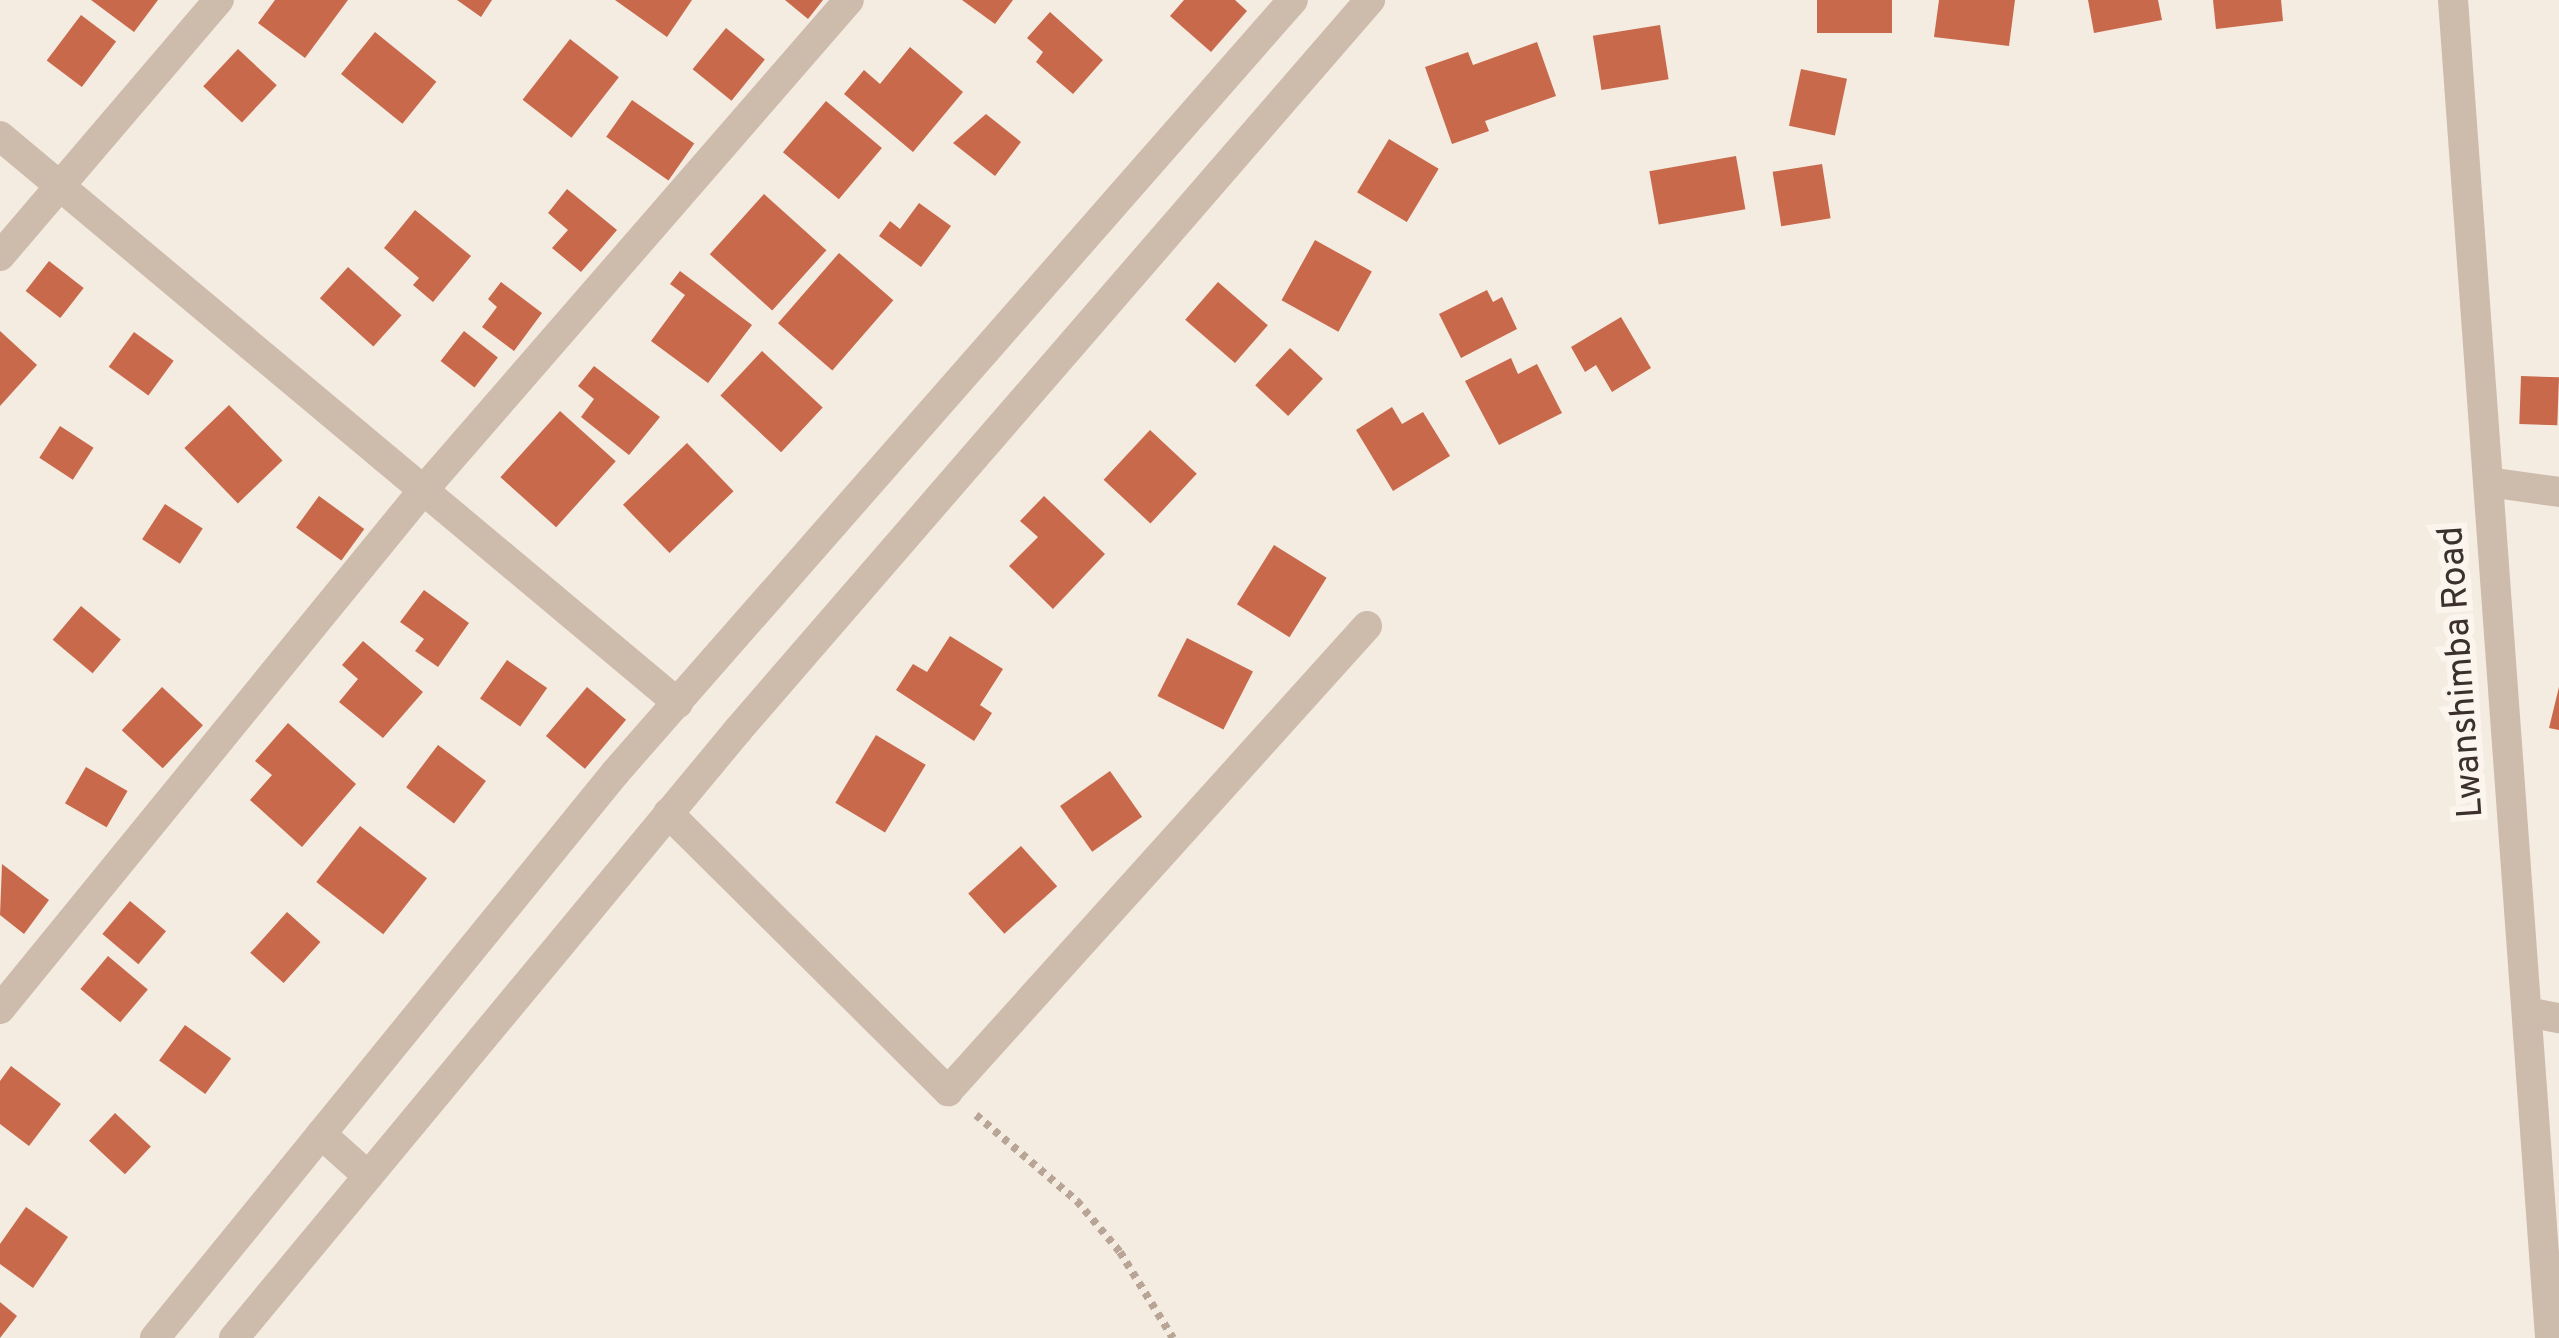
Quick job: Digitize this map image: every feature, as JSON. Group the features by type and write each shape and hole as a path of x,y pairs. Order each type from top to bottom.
{"street":[{"path":"0,256 219,0"},
{"path":"0,1009 420,494 849,0"},
{"path":"155,1338 678,703 1293,0"},
{"path":"234,1338 668,813 1370,0"},
{"name":"Lwanshimba Road","path":"2453,0 2550,1338"},
{"path":"0,136 420,494 678,703"},
{"path":"2488,482 2559,492"},
{"path":"668,813 948,1091 1367,626"},
{"path":"2527,1012 2559,1018"},
{"path":"321,1134 368,1176"}],"path":[{"path":"948,1091 1077,1202 1120,1252 1172,1338"}],"building":[{"path":"91,0 158,0 134,32"},
{"path":"275,0 348,0 305,58 258,23"},
{"path":"457,0 492,0 481,17"},
{"path":"615,0 692,0 667,37"},
{"path":"785,0 823,0 808,19"},
{"path":"962,0 1013,0 995,24"},
{"path":"1184,0 1235,0 1247,11 1211,52 1170,16"},
{"path":"1817,0 1892,0 1892,33 1817,33"},
{"path":"1939,0 2015,0 2009,46 1934,37"},
{"path":"2088,0 2158,0 2162,20 2094,33"},
{"path":"2213,0 2281,0 2283,21 2216,29"},
{"path":"1050,12 1103,60 1073,94 1036,62 1043,52 1027,38"},
{"path":"81,15 116,41 82,87 47,61"},
{"path":"1660,25 1669,79 1601,90 1593,36"},
{"path":"726,28 765,59 732,101 693,69"},
{"path":"375,32 436,82 402,124 341,74"},
{"path":"570,39 619,77 571,138 523,100"},
{"path":"1537,42 1556,96 1485,121 1489,131 1452,144 1425,67 1468,52 1473,65"},
{"path":"910,47 963,92 913,152 844,94 864,70 880,84"},
{"path":"238,49 277,85 242,122 203,86"},
{"path":"1801,69 1847,79 1835,136 1789,126"},
{"path":"632,100 694,144 668,180 606,137"},
{"path":"826,101 882,148 839,199 783,152"},
{"path":"986,114 1021,142 995,176 953,143"},
{"path":"1389,139 1439,169 1407,222 1357,192"},
{"path":"1736,156 1745,209 1659,224 1649,171"},
{"path":"1822,164 1831,218 1781,226 1773,172"},
{"path":"567,189 617,230 581,272 552,248 568,230 548,213"},
{"path":"764,194 826,250 772,310 710,254"},
{"path":"919,203 951,226 921,267 879,236 890,221 900,229"},
{"path":"415,210 471,256 433,302 413,285 419,278 384,248"},
{"path":"1315,240 1372,272 1338,332 1282,300"},
{"path":"839,253 893,300 832,370 778,323"},
{"path":"49,261 84,288 60,318 26,291"},
{"path":"348,267 402,315 373,346 320,298"},
{"path":"680,271 752,325 708,383 651,341 685,295 670,284"},
{"path":"501,282 542,313 514,351 482,327 497,307 488,299"},
{"path":"1218,282 1268,325 1235,363 1185,320"},
{"path":"1487,290 1493,302 1502,297 1517,329 1461,358 1439,314"},
{"path":"1621,317 1651,368 1612,392 1596,365 1585,372 1571,347"},
{"path":"0,331 37,365 0,406"},
{"path":"464,331 498,357 474,387 441,361"},
{"path":"134,332 174,361 148,396 109,367"},
{"path":"1290,348 1323,379 1288,416 1255,385"},
{"path":"762,351 823,408 781,452 720,396"},
{"path":"1511,358 1518,374 1537,364 1562,413 1499,445 1465,381"},
{"path":"594,366 660,417 629,455 581,417 594,399 578,386"},
{"path":"2521,376 2559,377 2557,425 2519,424"},
{"path":"229,405 282,460 238,503 184,448"},
{"path":"1392,407 1402,424 1423,412 1450,456 1393,491 1356,430"},
{"path":"560,411 616,461 556,527 500,477"},
{"path":"60,426 94,448 73,480 39,458"},
{"path":"1150,430 1197,474 1150,523 1104,480"},
{"path":"687,443 734,491 670,553 623,505"},
{"path":"319,496 364,529 341,560 296,528"},
{"path":"1044,496 1105,554 1053,609 1009,566 1038,537 1020,521"},
{"path":"165,504 203,529 180,564 142,539"},
{"path":"1274,545 1327,578 1289,637 1237,604"},
{"path":"424,590 469,623 438,667 415,651 424,639 400,622"},
{"path":"81,606 121,639 93,673 53,640"},
{"path":"950,636 1003,669 980,705 992,713 974,741 896,690 913,664 927,672"},
{"path":"1187,638 1253,672 1223,730 1157,696"},
{"path":"363,641 423,692 383,738 339,702 358,679 342,665"},
{"path":"507,660 547,688 520,727 480,699"},
{"path":"162,687 203,725 163,768 122,730"},
{"path":"587,687 626,720 585,769 546,736"},
{"path":"2559,687 2559,730 2549,728"},
{"path":"288,723 356,784 302,847 250,800 272,775 255,761"},
{"path":"876,735 926,765 885,833 835,803"},
{"path":"438,745 486,781 454,823 406,787"},
{"path":"86,767 128,791 107,827 65,803"},
{"path":"1110,771 1142,817 1092,852 1060,806"},
{"path":"360,826 427,878 383,934 316,882"},
{"path":"1021,846 1057,886 1004,934 968,894"},
{"path":"2,864 49,900 24,934 0,915"},
{"path":"130,901 166,931 138,964 102,934"},
{"path":"287,912 320,942 284,983 250,953"},
{"path":"108,956 148,989 120,1022 80,989"},
{"path":"185,1025 231,1059 205,1094 159,1061"},
{"path":"11,1066 61,1104 29,1146 0,1124 0,1081"},
{"path":"115,1113 151,1146 125,1174 89,1141"},
{"path":"26,1207 68,1237 33,1288 0,1264 0,1244"},
{"path":"0,1302 17,1316 0,1338"}]}
